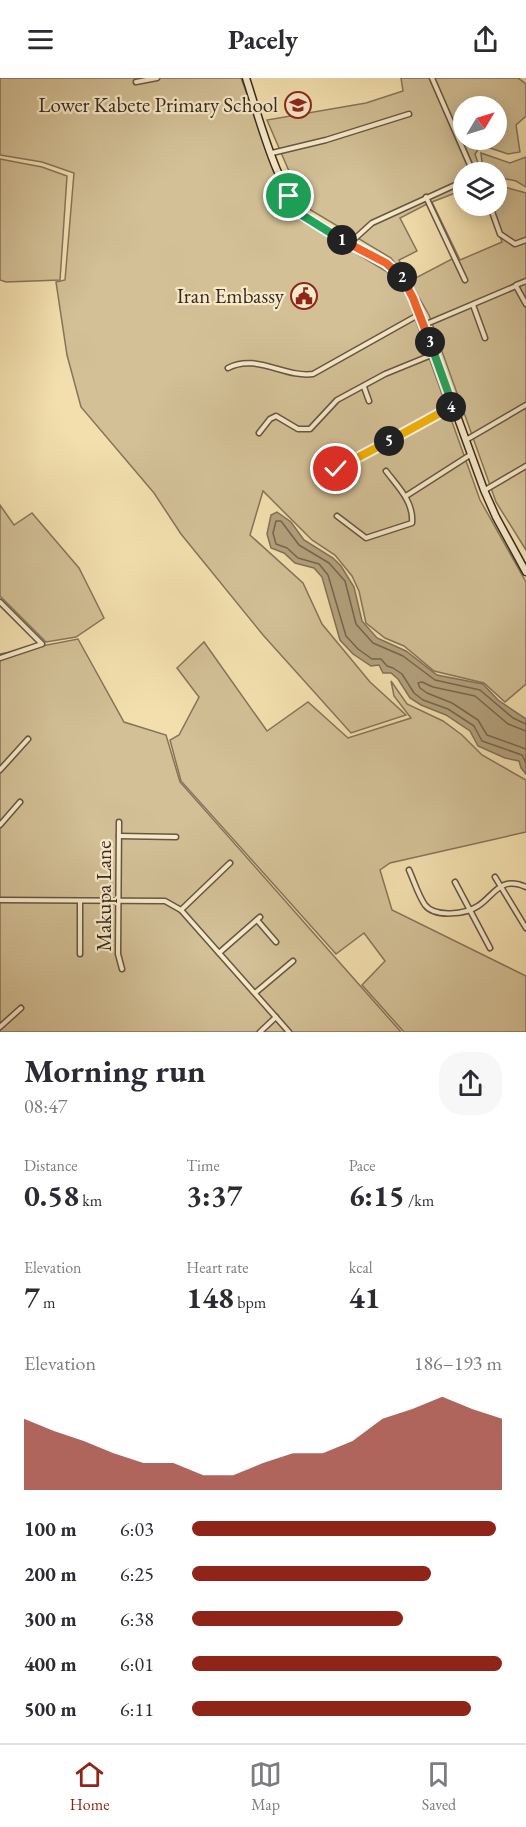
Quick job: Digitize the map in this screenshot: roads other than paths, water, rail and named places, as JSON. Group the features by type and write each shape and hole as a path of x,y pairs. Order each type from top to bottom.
{"main road":[{"path":"246,78 272,153 289,196 298,211 349,244 386,263 404,279 420,314 484,490 504,533 526,572"}],"street":[{"path":"136,82 157,78"},
{"path":"432,78 469,162"},
{"path":"272,153 385,123 409,114"},
{"path":"349,244 372,223 453,185"},
{"path":"426,197 465,280"},
{"path":"494,216 500,234 515,244 526,240"},
{"path":"424,325 526,281"},
{"path":"516,286 526,304"},
{"path":"473,305 485,338"},
{"path":"228,368 242,363 271,366 304,375 314,374 420,314"},
{"path":"259,433 270,419 276,416 298,429 310,429 337,400 385,374 434,354"},
{"path":"364,387 369,401"},
{"path":"465,440 526,405"},
{"path":"334,489 333,477 340,465 453,406"},
{"path":"405,496 470,455"},
{"path":"484,490 526,466"},
{"path":"337,516 368,538 412,523 405,496 386,471"},
{"path":"0,602 42,644 0,658"},
{"path":"0,770 28,739"},
{"path":"0,825 20,802"},
{"name":"Makupa Lane","path":"119,822 118,954 122,969"},
{"path":"119,836 176,837"},
{"path":"181,910 230,863"},
{"path":"409,870 425,905 430,910 440,913 479,906 494,890 502,887 514,884 526,887"},
{"path":"495,877 526,928"},
{"path":"455,882 490,948"},
{"path":"0,900 162,900 181,910 289,1032"},
{"path":"80,901 80,954"},
{"path":"219,953 258,919 276,942"},
{"path":"255,993 293,961"},
{"path":"0,1027 21,1008"},
{"path":"260,1032 276,1017"}],"water":[{"path":"277,512 291,522 304,540 333,558 341,566 354,587 362,621 377,638 406,651 437,675 483,684 498,700 526,719 526,774 519,761 505,758 478,746 470,731 446,715 410,698 398,679 391,673 383,673 379,665 371,666 353,654 340,640 322,577 314,568 295,563 284,553 271,548 267,534 271,515"}],"place":[{"name":"Lower Kabete Primary School","path":"298,105"},
{"name":"Iran Embassy","path":"304,296"}]}
